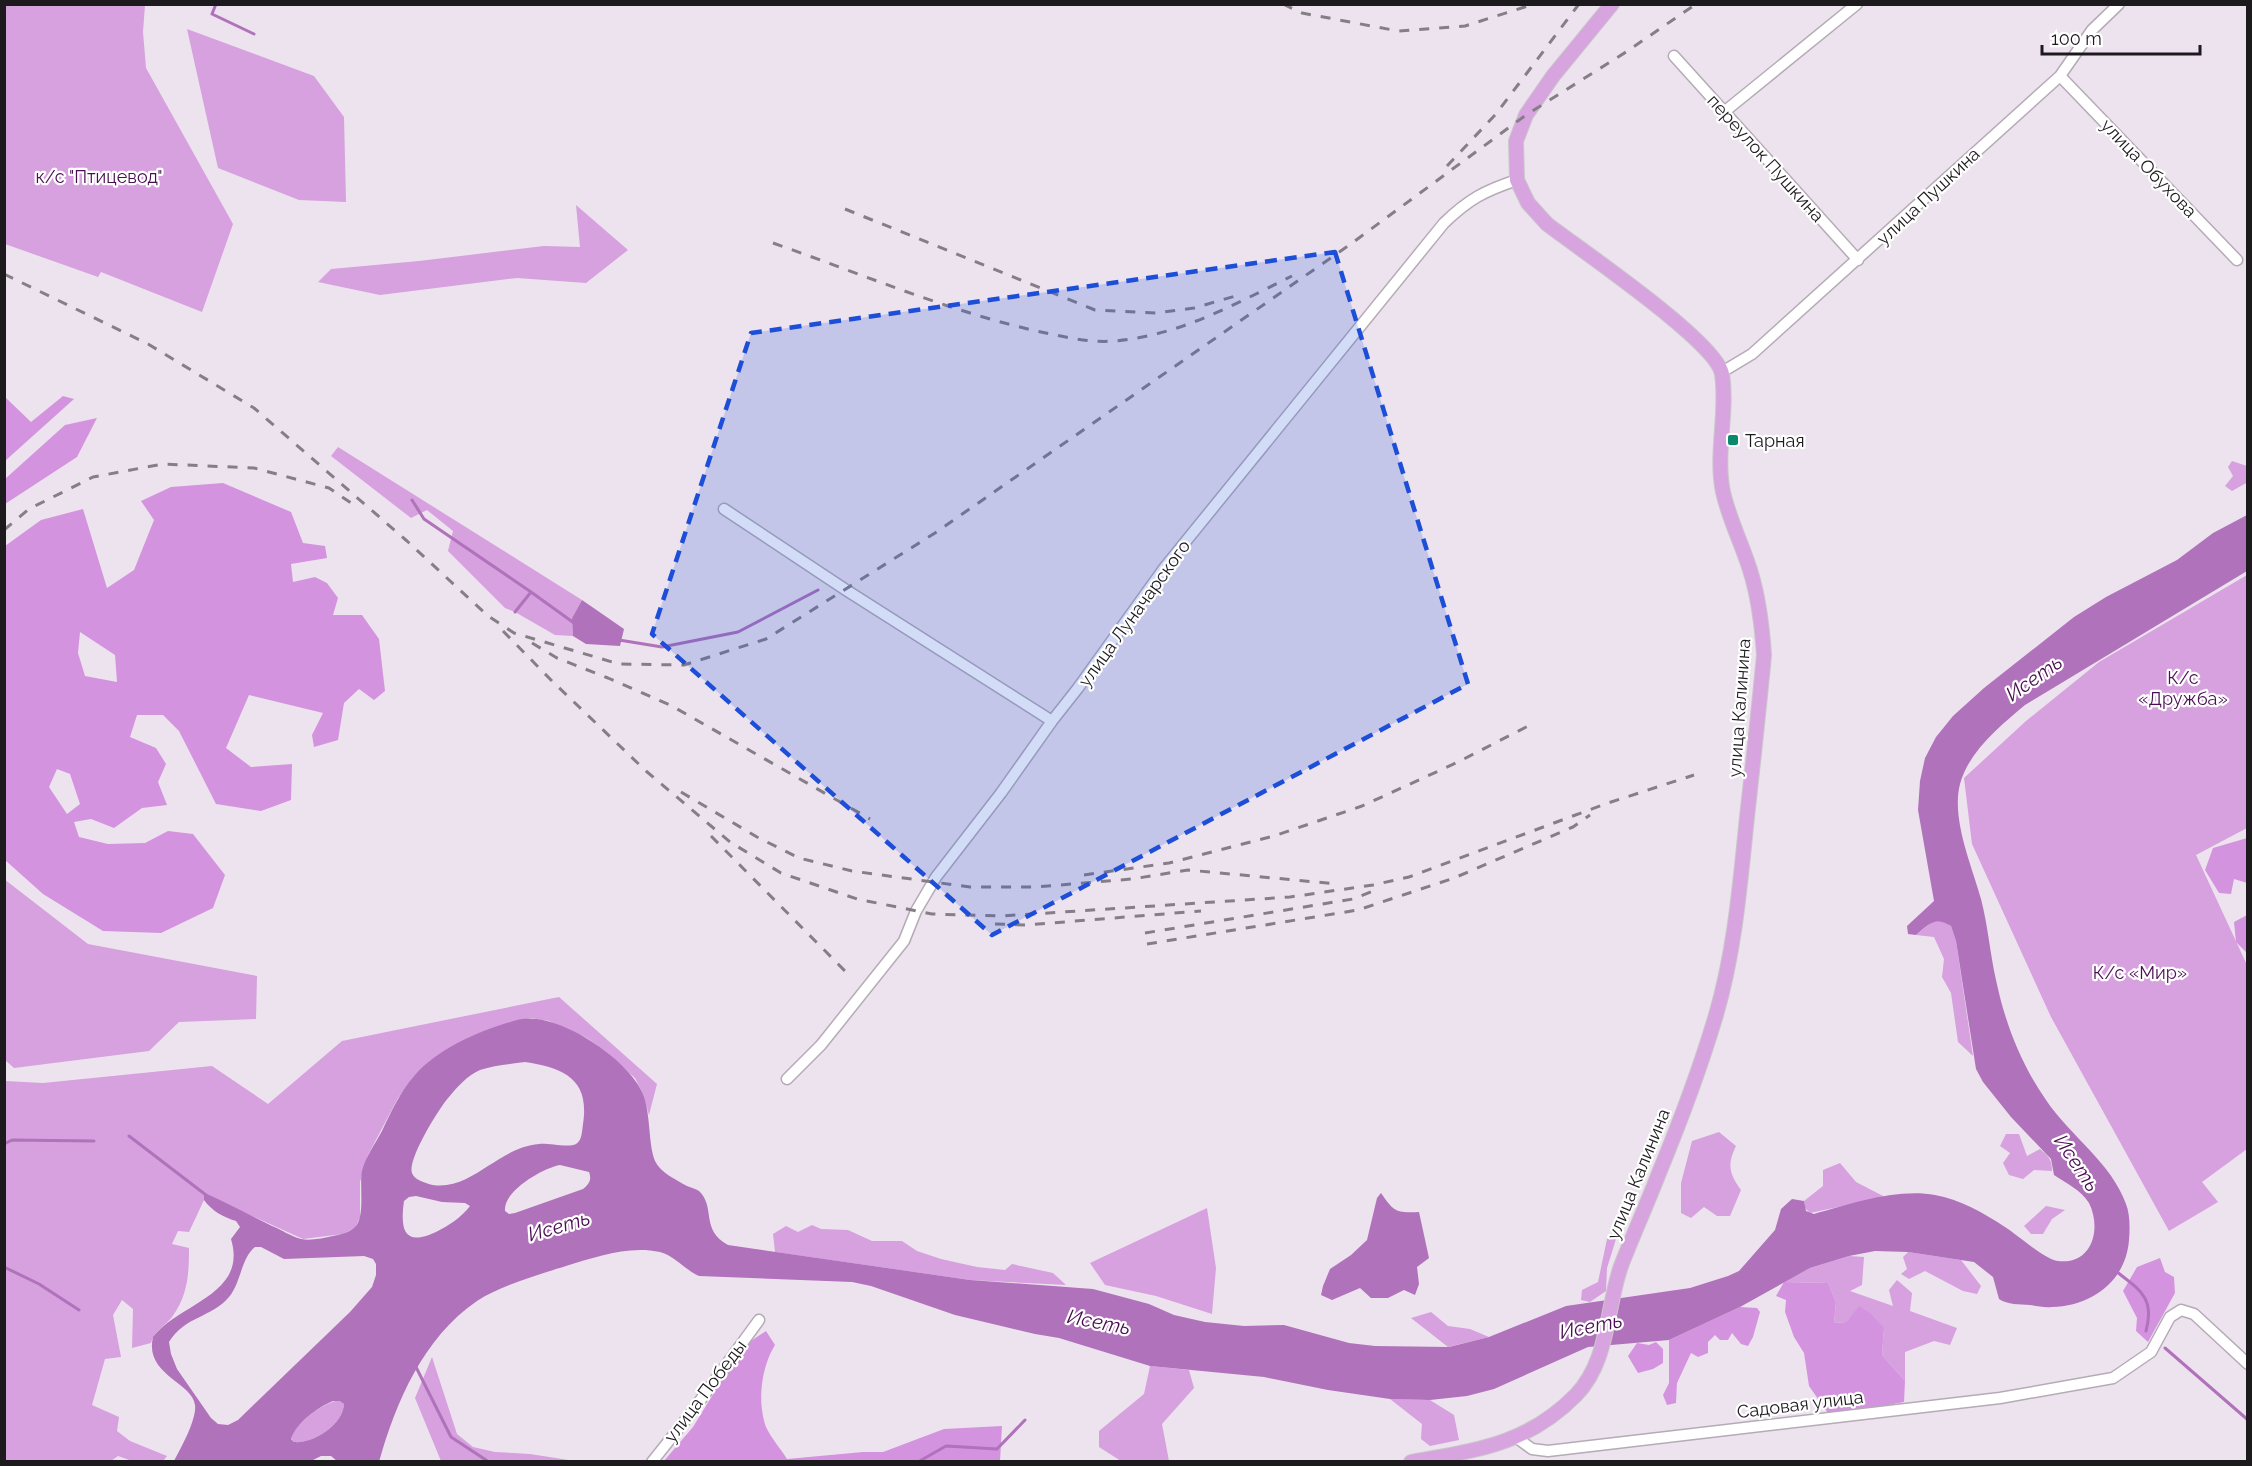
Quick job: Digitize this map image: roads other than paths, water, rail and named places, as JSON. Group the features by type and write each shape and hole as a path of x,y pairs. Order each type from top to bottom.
{"main road":[{"path":"1612,4 1553,76 1526,115 1516,141 1517,180 1528,203 1547,224 1684,327 1713,355 1722,372"},
{"name":"улица Калинина","path":"1517,1438 1542,1425 1576,1395 1589,1380 1599,1359 1617,1280 1631,1238 1660,1173 1716,1016 1729,965 1737,917 1764,655 1762,615 1750,569 1723,492 1719,455 1722,372"},
{"path":"1411,1461 1463,1453 1517,1438"}],"street":[{"path":"1724,112 1857,4"},
{"name":"улица Пушкина","path":"1722,372 1752,354 2060,76 2092,30 2119,4"},
{"name":"переулок Пушкина","path":"1674,56 1858,260"},
{"name":"улица Обухова","path":"2060,76 2237,260"},
{"name":"улица Луначарского","path":"787,1079 821,1045 904,942 916,911 936,877 1001,794 1165,567 1444,224 1465,203 1488,190 1517,180"},
{"path":"724,509 846,590 1052,721"},
{"name":"Садовая улица","path":"1517,1438 1532,1449 1548,1451 2000,1398 2113,1378 2151,1352 2170,1317 2181,1310 2194,1314 2247,1364"},
{"name":"улица Победы","path":"652,1461 691,1413 759,1320"}],"water":[{"name":"Исеть","path":"2247,515 2247,571 2025,705 1986,740 1970,761 1960,784 1958,812 1960,827 1981,899 2000,996 2015,1043 2046,1100 2111,1175 2127,1208 2130,1231 2121,1268 2104,1288 2080,1302 2067,1306 2049,1307 2010,1303 1999,1299 1993,1277 1974,1262 1908,1252 1875,1251 1810,1268 1740,1307 1669,1340 1588,1347 1494,1389 1467,1396 1430,1400 1390,1399 1264,1377 1150,1366 1059,1338 955,1315 871,1286 852,1282 699,1276 660,1252 624,1251 589,1259 508,1285 477,1301 458,1316 441,1333 414,1373 403,1394 379,1462 337,1461 331,1456 321,1456 309,1462 174,1461 191,1425 195,1405 186,1390 155,1360 152,1350 153,1337 165,1325 221,1286 230,1273 234,1258 231,1239 240,1227 236,1221 211,1207 204,1200 204,1194 301,1239 321,1238 349,1231 358,1223 360,1217 361,1177 366,1160 409,1082 435,1057 461,1041 517,1020 533,1019 551,1022 570,1029 607,1052 623,1066 643,1094 655,1161 669,1175 699,1191 707,1204 714,1232 728,1245 970,1280 1093,1289 1149,1304 1174,1315 1205,1322 1244,1326 1284,1325 1349,1343 1375,1346 1449,1347 1489,1337 1566,1306 1690,1288 1728,1276 1739,1271 1775,1230 1781,1209 1792,1199 1804,1201 1806,1211 1814,1214 1890,1195 1920,1193 1935,1195 1962,1203 1980,1212 2052,1259 2070,1261 2079,1257 2086,1251 2094,1234 2093,1213 2086,1198 2054,1175 2051,1159 2011,1117 1983,1082 1976,1069 1956,941 1951,926 1936,922 1916,935 1908,934 1907,926 1934,901 1918,810 1920,781 1925,758 1936,737 1953,716 1984,688 2074,617 2106,597 2177,560 2213,533","holes":["525,1062 552,1068 571,1078 578,1086 584,1109 582,1133 578,1143 569,1146 539,1144 529,1146 501,1158 466,1179 451,1184 431,1185 414,1177 412,1173 414,1157 444,1103 467,1078 480,1070","560,1165 589,1172 589,1182 583,1189 515,1213 509,1214 505,1211 506,1203 517,1188","409,1197 465,1203 470,1206 445,1227 417,1238 406,1233 404,1228 404,1201","255,1247 261,1247 284,1259 364,1256 373,1259 376,1264 376,1275 372,1287 350,1312 238,1420 228,1425 218,1424 211,1418 177,1369 169,1342 175,1333 222,1304 229,1297 247,1257","333,1401 340,1401 344,1404 338,1419 326,1432 310,1440 294,1442 291,1439 298,1427 321,1407"]},
{"path":"582,600 624,629 620,646 586,644 573,636 572,618"},
{"path":"1381,1193 1396,1210 1419,1212 1429,1258 1417,1267 1419,1284 1415,1295 1404,1290 1388,1298 1371,1298 1360,1288 1332,1300 1321,1295 1330,1269 1351,1255 1367,1240 1377,1198"}],"waterway":[{"path":"216,4 212,14 254,34"},
{"path":"412,500 424,519 531,592 515,612"},
{"path":"619,640 662,647 738,632 818,590"},
{"path":"531,592 574,623"},
{"path":"129,1136 206,1195"},
{"path":"4,1144 12,1140 94,1141"},
{"path":"4,1267 39,1284 79,1310"},
{"path":"2117,1272 2139,1290 2147,1303 2146,1331"},
{"path":"2165,1348 2248,1420"},
{"path":"416,1367 451,1437 489,1462"},
{"path":"918,1462 946,1446 997,1449 1025,1420"}],"railway":[{"path":"1283,4 1302,13 1398,31 1465,26 1534,4"},
{"path":"1447,166 1496,114 1579,4"},
{"path":"4,274 148,344 254,408 407,541 488,616 514,633 619,664 684,665 766,639 935,533 1348,246 1526,115 1626,52 1696,4"},
{"path":"845,209 1095,310 1156,313 1194,308 1239,295"},
{"path":"773,243 973,314 1041,332 1096,341 1138,338 1184,326 1228,308 1292,276"},
{"path":"4,530 29,509 93,477 163,464 254,468 329,488 357,507"},
{"path":"503,631 646,771 730,842 781,873 857,899 932,914 1002,916 1290,897 1373,885 1409,877 1605,804 1694,775"},
{"path":"532,643 557,658 672,706 870,819"},
{"path":"1084,875 1169,863 1274,836 1362,806 1458,762 1532,724"},
{"path":"681,792 757,837 799,858 852,871 970,887 1036,887 1132,879 1188,870 1337,884"},
{"path":"1147,944 1358,910 1454,878 1573,827 1590,815"},
{"path":"711,836 848,974"},
{"path":"1145,933 1353,899 1378,889"},
{"path":"995,924 1026,925 1201,911"}],"place":[{"name":"Тарная","path":"1733,440"}],"park label":[{"name":"к/с \"Птицевод\"","path":"99,176"},
{"name":"К/с «Дружба»","path":"2183,687"},
{"name":"К/с «Мир»","path":"2140,972"}]}
